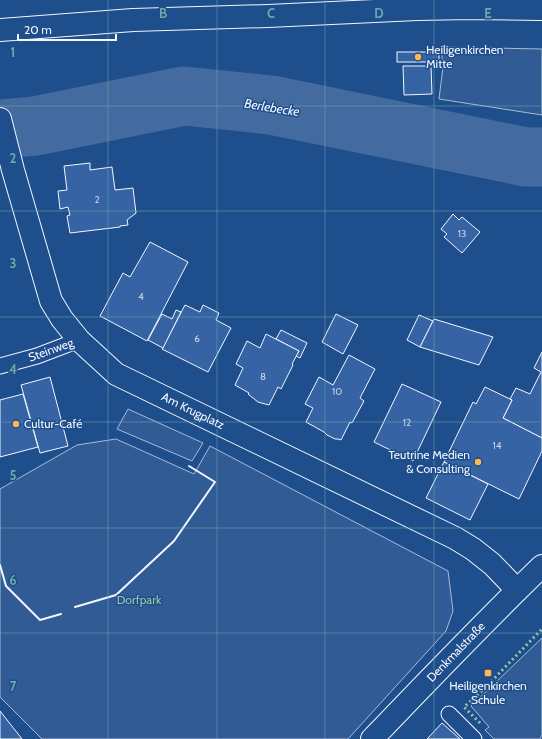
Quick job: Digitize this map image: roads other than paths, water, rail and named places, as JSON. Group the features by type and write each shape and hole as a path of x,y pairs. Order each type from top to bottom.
{"main road":[{"path":"0,30 133,20 268,16 417,9 542,9"},
{"name":"Am Krugplatz","path":"0,119 13,170 51,300 62,319 79,340 116,374 455,538 473,549 492,564 517,590"},
{"name":"Denkmalstraße","path":"372,739 465,642 541,568"}],"lane":[{"name":"Steinweg","path":"0,366 36,356 79,340"},
{"path":"449,714 474,739"}],"waterway":[{"name":"Berlebecke","path":"0,129 35,126 184,96 271,105 526,157 542,157"}],"place":[{"name":"Heiligenkirchen Mitte","path":"418,57"},
{"name":"Cultur-Café","path":"16,424"},
{"name":"Teutrine Medien & Consulting","path":"478,462"},
{"name":"Heiligenkirchen Schule","path":"488,673"}],"park label":[{"name":"Dorfpark","path":"139,600"}]}
